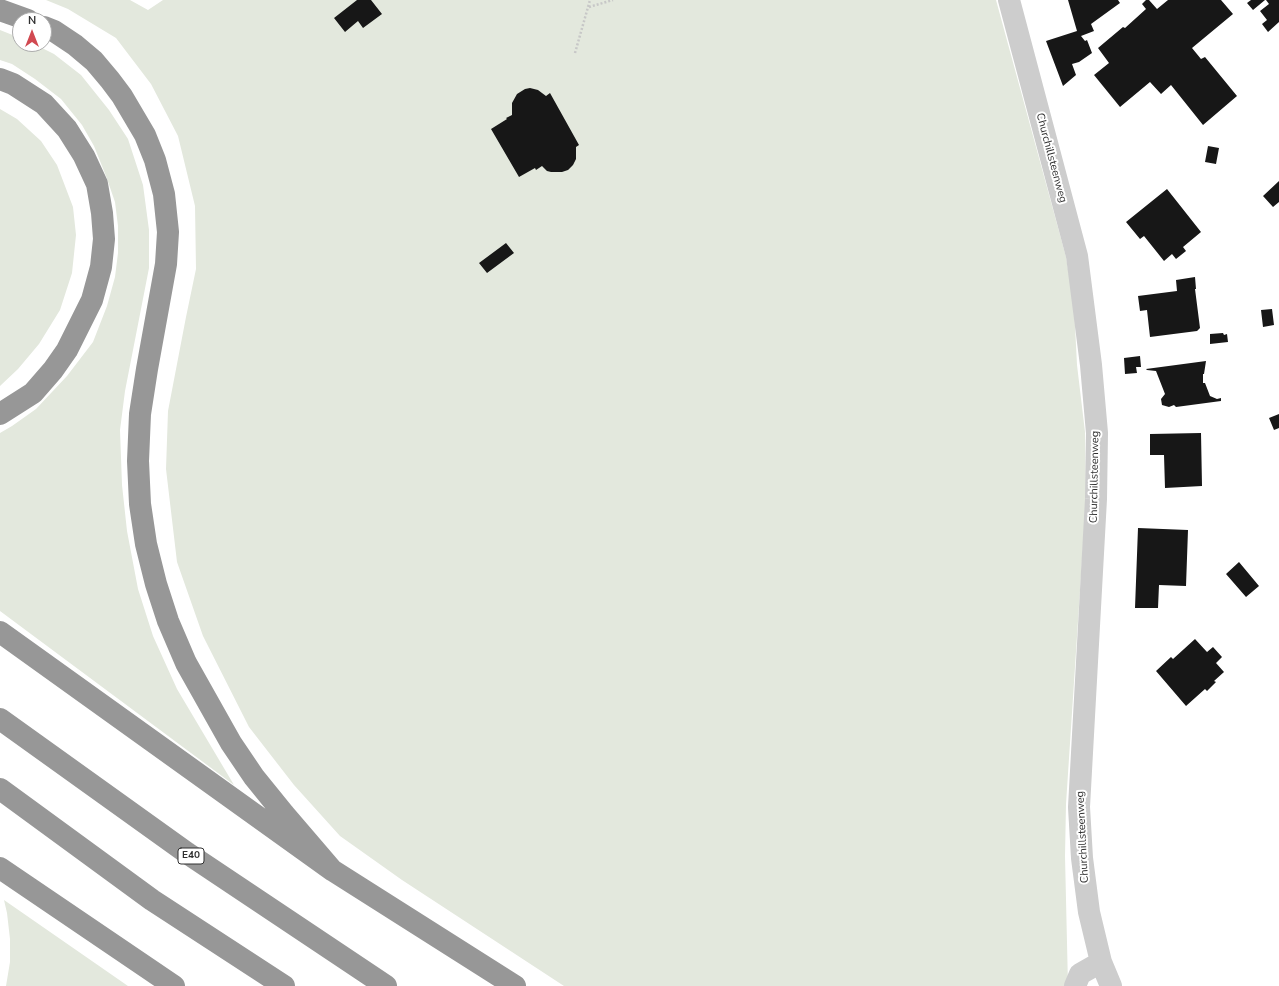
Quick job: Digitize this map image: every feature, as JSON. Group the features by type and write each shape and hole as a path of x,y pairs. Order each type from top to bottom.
{"highway":[{"path":"0,10 12,14"},
{"path":"52,30 75,45 94,61 122,96 145,135 155,160 164,194 168,232 166,264 140,414 138,461 140,504 146,544 156,584 168,621 186,663 231,743 254,778 332,870"},
{"path":"0,79 13,84 44,104 67,129 84,156 97,184 102,213 104,239 101,267 92,300 67,350 53,370 33,393 0,414"},
{"path":"0,632 332,870 515,986"},
{"name":"E40","path":"0,719 187,853 386,986"},
{"path":"0,789 152,900 284,986"},
{"path":"0,868 174,986"}],"street":[{"name":"Churchillsteenweg","path":"1009,0 1077,256 1090,365 1097,433 1096,499 1080,807 1082,858 1089,912 1101,962 1111,986"},
{"path":"1075,986 1080,974 1101,962"}],"path":[{"path":"575,53 590,0"},
{"path":"588,7 613,0"}],"shaded area":[{"path":"46,0 130,0 148,10 163,0 996,0 1066,257 1074,306 1077,365 1085,432 1086,499 1066,804 1065,856 1068,986 564,986 402,880 340,836 294,785 249,727 203,636 177,562 166,469 168,411 196,269 195,206 178,136 151,84 116,38 68,9"},
{"path":"0,30 12,35 12,52 50,52 81,75 109,110 128,139 143,185 149,230 149,268 125,391 120,430 122,485 127,531 138,589 153,636 177,689 234,785 0,611 0,433 36,409 67,376 93,342 107,306 115,277 118,253 118,226 115,202 106,176 94,146 82,125 61,99 12,64 0,60"},
{"path":"0,109 17,119 41,141 57,165 73,207 76,235 72,273 60,310 39,344 18,369 0,386"},
{"path":"4,900 128,986 6,986 10,962 10,939"}],"building":[{"path":"357,0 371,0 382,14 363,28 358,21 345,32 334,18"},
{"path":"1068,0 1118,0 1120,3 1091,24 1094,31 1081,36 1085,41 1087,40 1092,53 1079,62 1072,64 1076,75 1063,86 1046,41 1077,31"},
{"path":"1146,0 1149,0 1157,9 1168,0 1221,0 1233,14 1192,48 1201,59 1205,57 1237,96 1203,125 1171,85 1161,94 1150,82 1120,107 1094,75 1109,63 1098,48 1123,27 1125,28 1146,9 1142,4"},
{"path":"1251,0 1265,0 1253,10 1247,3"},
{"path":"1266,0 1279,0 1279,22 1268,32 1262,24 1267,20 1260,11 1269,4"},
{"path":"530,88 538,90 546,96 550,93 579,145 576,147 576,159 568,170 562,172 551,172 547,171 542,166 536,170 535,168 519,177 491,129 512,115 512,103 517,94"},
{"path":"1208,146 1219,148 1216,164 1205,162"},
{"path":"1279,181 1279,202 1273,207 1263,196"},
{"path":"1167,189 1201,232 1183,247 1186,251 1176,259 1172,254 1164,261 1144,236 1140,239 1126,222"},
{"path":"506,243 514,253 487,273 479,263"},
{"path":"1195,277 1200,328 1197,331 1150,337 1147,310 1140,311 1138,296 1177,291 1176,280"},
{"path":"1272,309 1274,325 1263,327 1261,310"},
{"path":"1223,333 1224,335 1227,334 1228,342 1210,344 1210,334"},
{"path":"1140,356 1141,367 1136,367 1137,373 1125,374 1124,358"},
{"path":"1206,361 1203,374 1203,383 1205,383 1210,396 1217,399 1221,398 1221,401 1176,407 1174,405 1169,407 1162,405 1161,399 1165,394 1156,371 1146,369"},
{"path":"1279,414 1279,428 1274,430 1269,418"},
{"path":"1201,433 1202,486 1165,488 1164,455 1150,455 1150,434"},
{"path":"1138,528 1188,530 1186,586 1159,585 1158,608 1135,608"},
{"path":"1239,562 1259,586 1246,597 1226,574"},
{"path":"1195,639 1207,652 1213,647 1222,657 1216,663 1224,672 1214,681 1216,682 1207,691 1205,689 1186,706 1156,671 1171,657 1173,659"}]}
